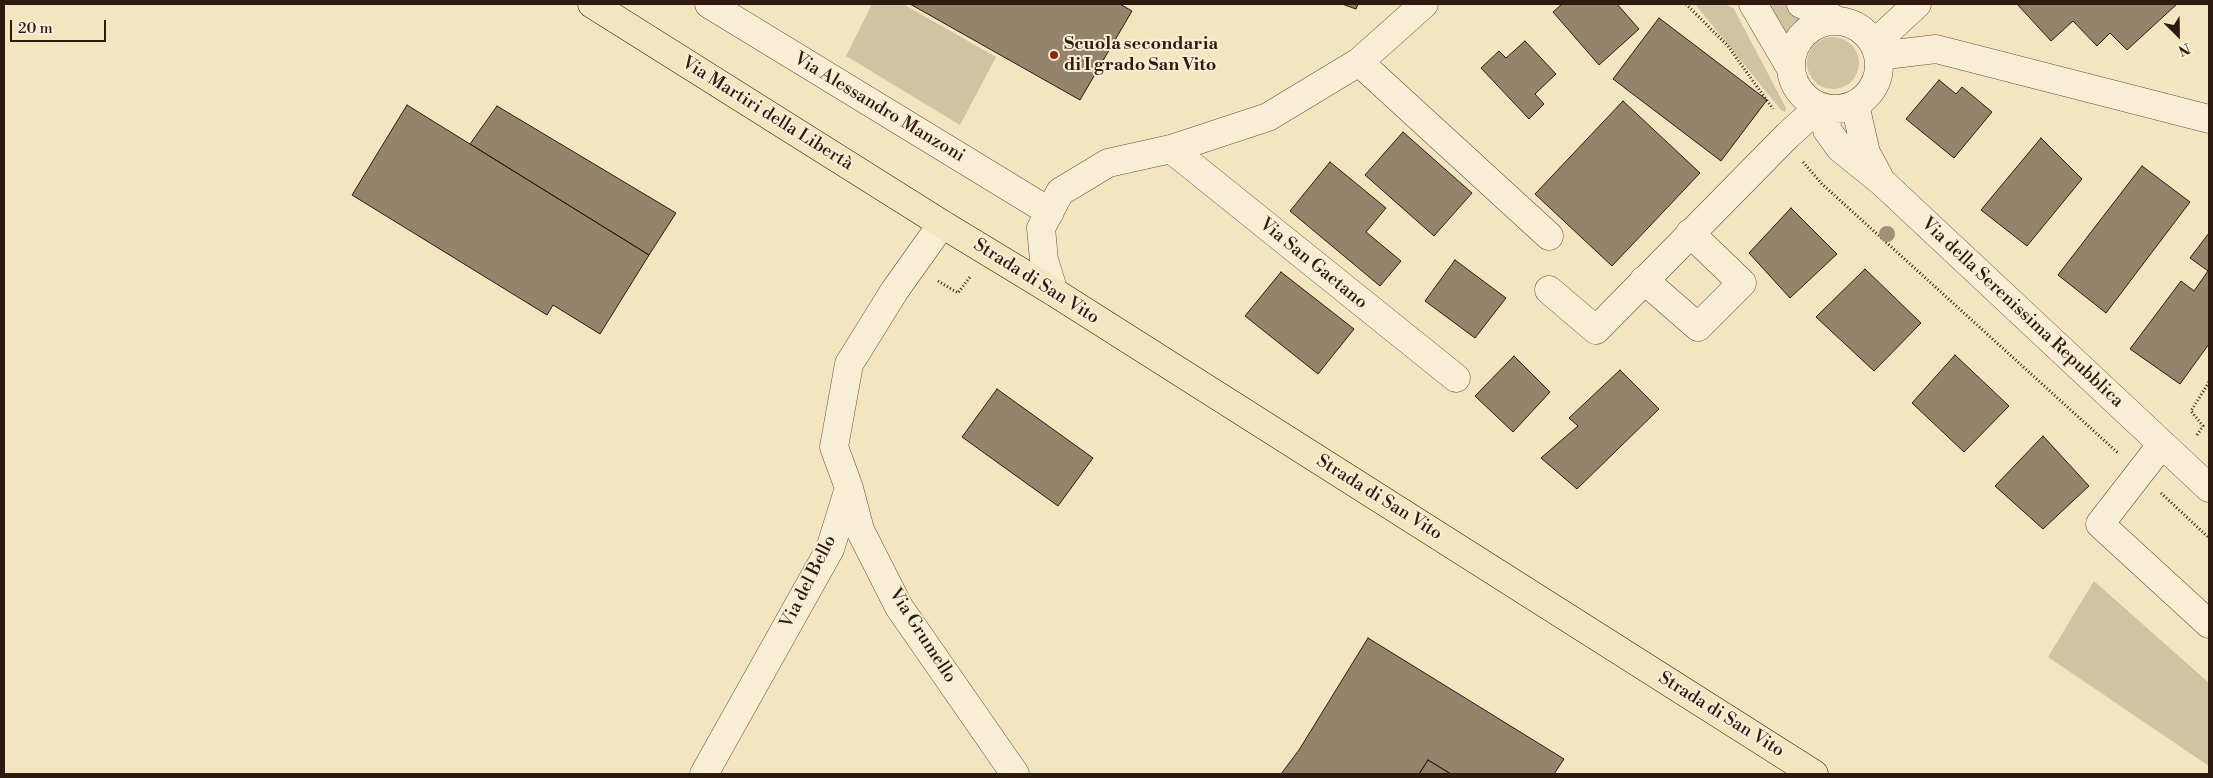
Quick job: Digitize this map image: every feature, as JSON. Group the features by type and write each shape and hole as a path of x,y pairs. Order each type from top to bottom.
{"main road":[{"name":"Via Martiri della Libertà","path":"592,4 942,224"},
{"name":"Strada di San Vito","path":"942,224 1054,292 1814,774"}],"street":[{"name":"Via Alessandro Manzoni","path":"709,4 1050,212"},
{"path":"1054,292 1044,260 1041,228 1060,192 1108,163 1171,149 1268,117 1359,62 1424,4"},
{"path":"1753,4 1790,67 1794,84 1804,98 1822,107 1848,108 1858,103 1868,94 1876,82 1879,69 1876,50 1859,28 1801,4"},
{"path":"1876,50 1917,4"},
{"path":"1790,67 1792,52 1799,39 1810,28 1824,22 1839,21"},
{"path":"1876,50 1936,48 2209,119"},
{"path":"1359,62 1549,236"},
{"name":"Via della Serenissima Repubblica","path":"1858,103 1856,109 1866,154 1882,182"},
{"path":"1549,290 1596,330 1788,135 1822,107"},
{"name":"Via della Serenissima Repubblica","path":"1822,107 1827,130 1836,142 1882,182 2209,488"},
{"name":"Via San Gaetano","path":"1171,149 1456,378"},
{"path":"849,488 834,446 849,364 895,290 942,224"},
{"path":"1644,280 1698,327 1742,283 1690,234"},
{"path":"2162,444 2100,524 2209,624"},
{"name":"Via del Bello","path":"704,774 830,549 849,488"},
{"name":"Via Grumello","path":"849,488 860,530 899,607 1015,774"}],"path":[{"path":"1686,4 1728,46 1776,112 1794,151 1822,184 2209,538"},
{"path":"2193,440 2203,426 2190,411 2209,382"}],"shaded area":[{"path":"872,4 903,4 996,57 960,125 846,56"},
{"path":"1695,4 1726,4 1734,9 1786,108 1785,112 1781,110"},
{"path":"1767,4 1785,4 1809,16 1787,37"},
{"path":"1828,37 1838,37 1852,44 1859,58 1859,68 1852,82 1838,89 1828,89 1818,85 1811,78 1807,68 1807,58 1811,48 1818,41"},
{"path":"2094,581 2209,683 2209,766 2048,657"}],"building":[{"name":"Scuola secondaria di I grado San Vito","path":"910,4 1120,4 1132,11 1080,100"},
{"path":"1342,4 1358,4 1356,9"},
{"path":"1562,4 1617,4 1639,29 1599,65 1553,12"},
{"path":"2017,4 2177,4 2127,50 2110,33 2097,46 2073,21 2051,41"},
{"path":"1659,18 1767,100 1721,161 1613,79"},
{"path":"1525,41 1556,74 1535,94 1544,104 1529,119 1481,68 1499,51 1506,58"},
{"path":"1939,80 1956,94 1962,87 1992,112 1954,158 1906,119"},
{"path":"1623,101 1700,173 1612,266 1535,194"},
{"path":"407,105 649,255 600,334 553,305 547,315 352,195"},
{"path":"497,106 676,213 649,255 470,144"},
{"path":"1403,132 1472,193 1434,236 1365,175"},
{"path":"2041,138 2082,179 2027,246 1981,210"},
{"path":"1330,162 1386,208 1366,232 1401,261 1380,286 1290,211"},
{"path":"2142,166 2190,202 2106,313 2058,275"},
{"path":"1791,208 1837,254 1790,298 1749,253"},
{"path":"2209,233 2209,344 2180,384 2130,349 2181,281 2194,291 2208,271 2190,258"},
{"path":"1455,260 1506,298 1475,338 1425,301"},
{"path":"1865,269 1921,323 1874,371 1816,317"},
{"path":"1281,272 1354,329 1318,374 1245,316"},
{"path":"1955,355 2009,406 1964,452 1912,403"},
{"path":"1514,356 1550,392 1513,432 1475,396"},
{"path":"1620,370 1659,409 1577,489 1541,458 1578,426 1569,418"},
{"path":"997,389 1093,458 1058,506 962,437"},
{"path":"2043,436 2089,486 2043,529 1995,486"},
{"path":"1368,638 1564,759 1554,774 1451,774 1428,760 1419,774 1281,774 1299,750"},
{"path":"1428,760 1451,774 1419,774"}],"place":[{"name":"Scuola secondaria di I grado San Vito","path":"1054,55"}]}
